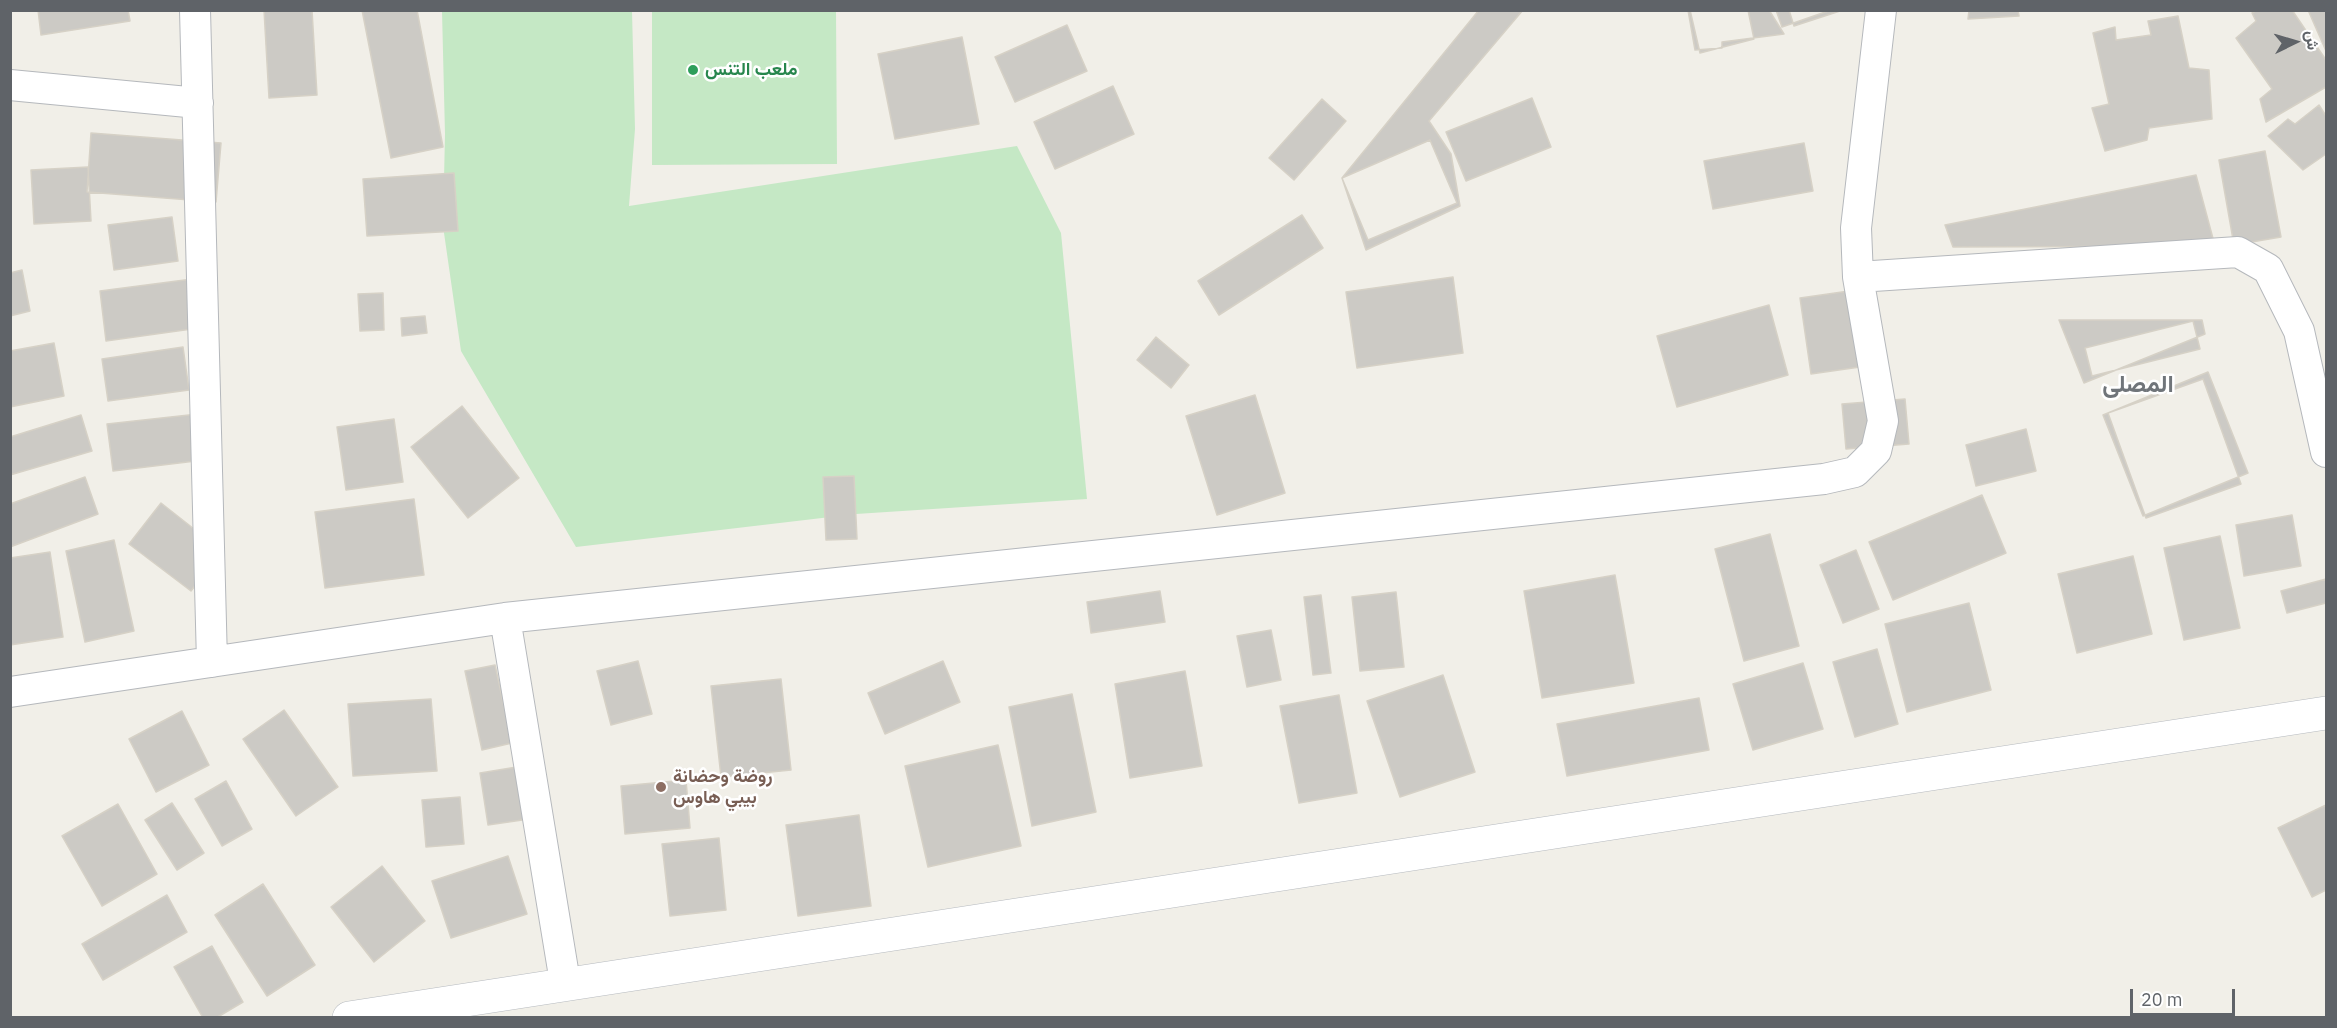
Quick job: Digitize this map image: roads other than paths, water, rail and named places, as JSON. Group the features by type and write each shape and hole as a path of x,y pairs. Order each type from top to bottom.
{"street":[{"path":"195,10 212,662"},
{"path":"10,692 505,618 1812,480 1855,471 1876,451 1884,421 1858,277 1856,228 1881,10"},
{"path":"10,85 198,103"},
{"path":"1858,277 2238,252 2268,269 2299,331 2326,452"},
{"path":"505,618 565,982"},
{"path":"349,1017 2326,713"}],"place":[{"name":"ملعب التنس","path":"693,70"},
{"name":"روضة وحضانة بيبي هاوس","path":"661,787"}],"district":[{"name":"المصلى","path":"2138,385"}]}
